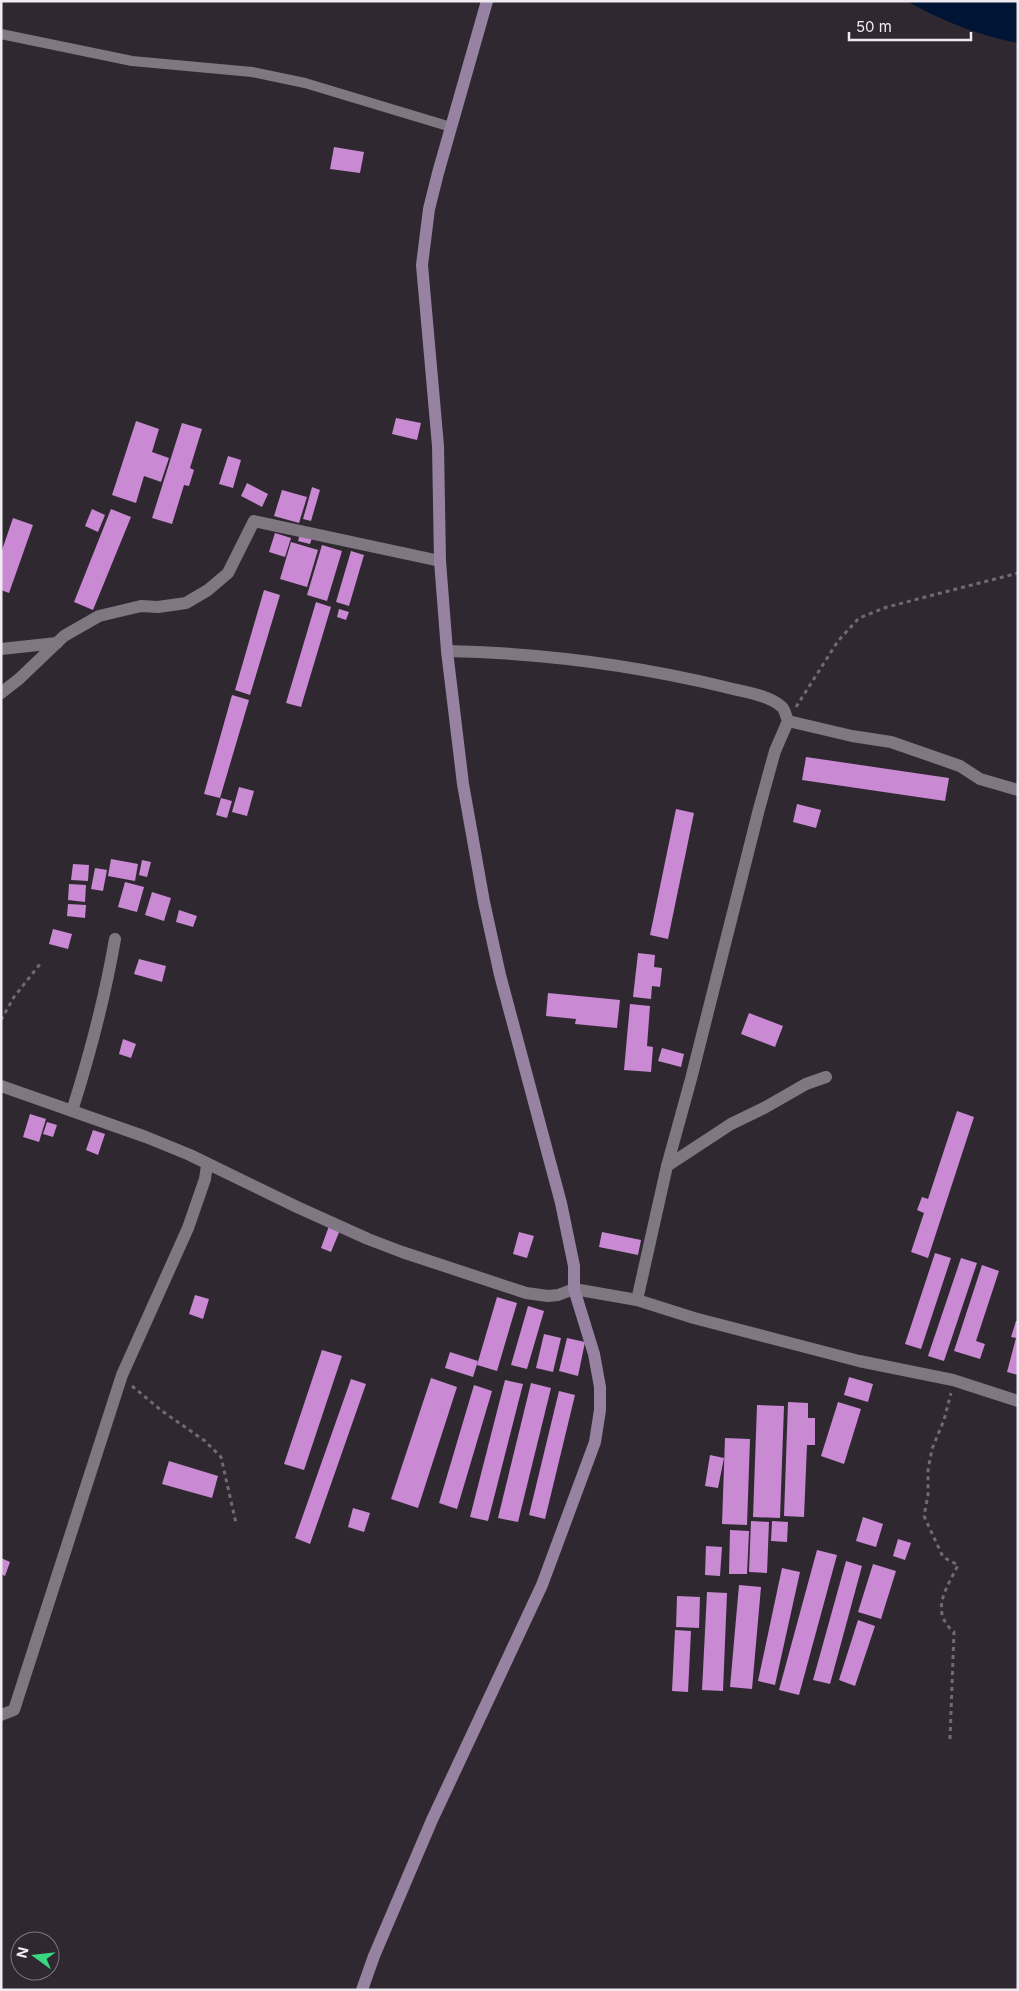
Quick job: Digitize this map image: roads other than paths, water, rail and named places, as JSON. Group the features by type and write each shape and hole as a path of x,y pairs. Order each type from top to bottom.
{"street":[{"path":"362,1990 374,1956 432,1820 542,1585 595,1442 600,1410 600,1387 594,1354 574,1289 574,1266 561,1203 502,984 484,902 463,784 447,651 440,561 438,446 422,265 430,209 487,1"},
{"path":"1,693 64,636 99,616 141,606 158,607 186,603 208,590 228,573 254,521 440,561"},
{"path":"1,649 57,643"},
{"path":"447,651 526,654 601,664 699,681 768,699 783,708 788,720 775,751 667,1166 637,1300"},
{"path":"788,720 852,736 890,742 960,766 980,779 1018,790"},
{"path":"72,1111 97,1027 115,939"},
{"path":"667,1166 731,1124 806,1084 826,1078"},
{"path":"1,1086 146,1137 190,1155 297,1208 402,1252 526,1293 543,1296 558,1295 574,1289 637,1300 694,1318 795,1345 859,1361 953,1380 1018,1401"},
{"path":"1,1715 14,1710 122,1375 141,1328 188,1228 206,1179 207,1165"}],"lane":[{"path":"1,34 132,61 261,74 305,83 451,127"}],"water":[{"path":"907,1 1018,1 1018,43 961,27"}]}
